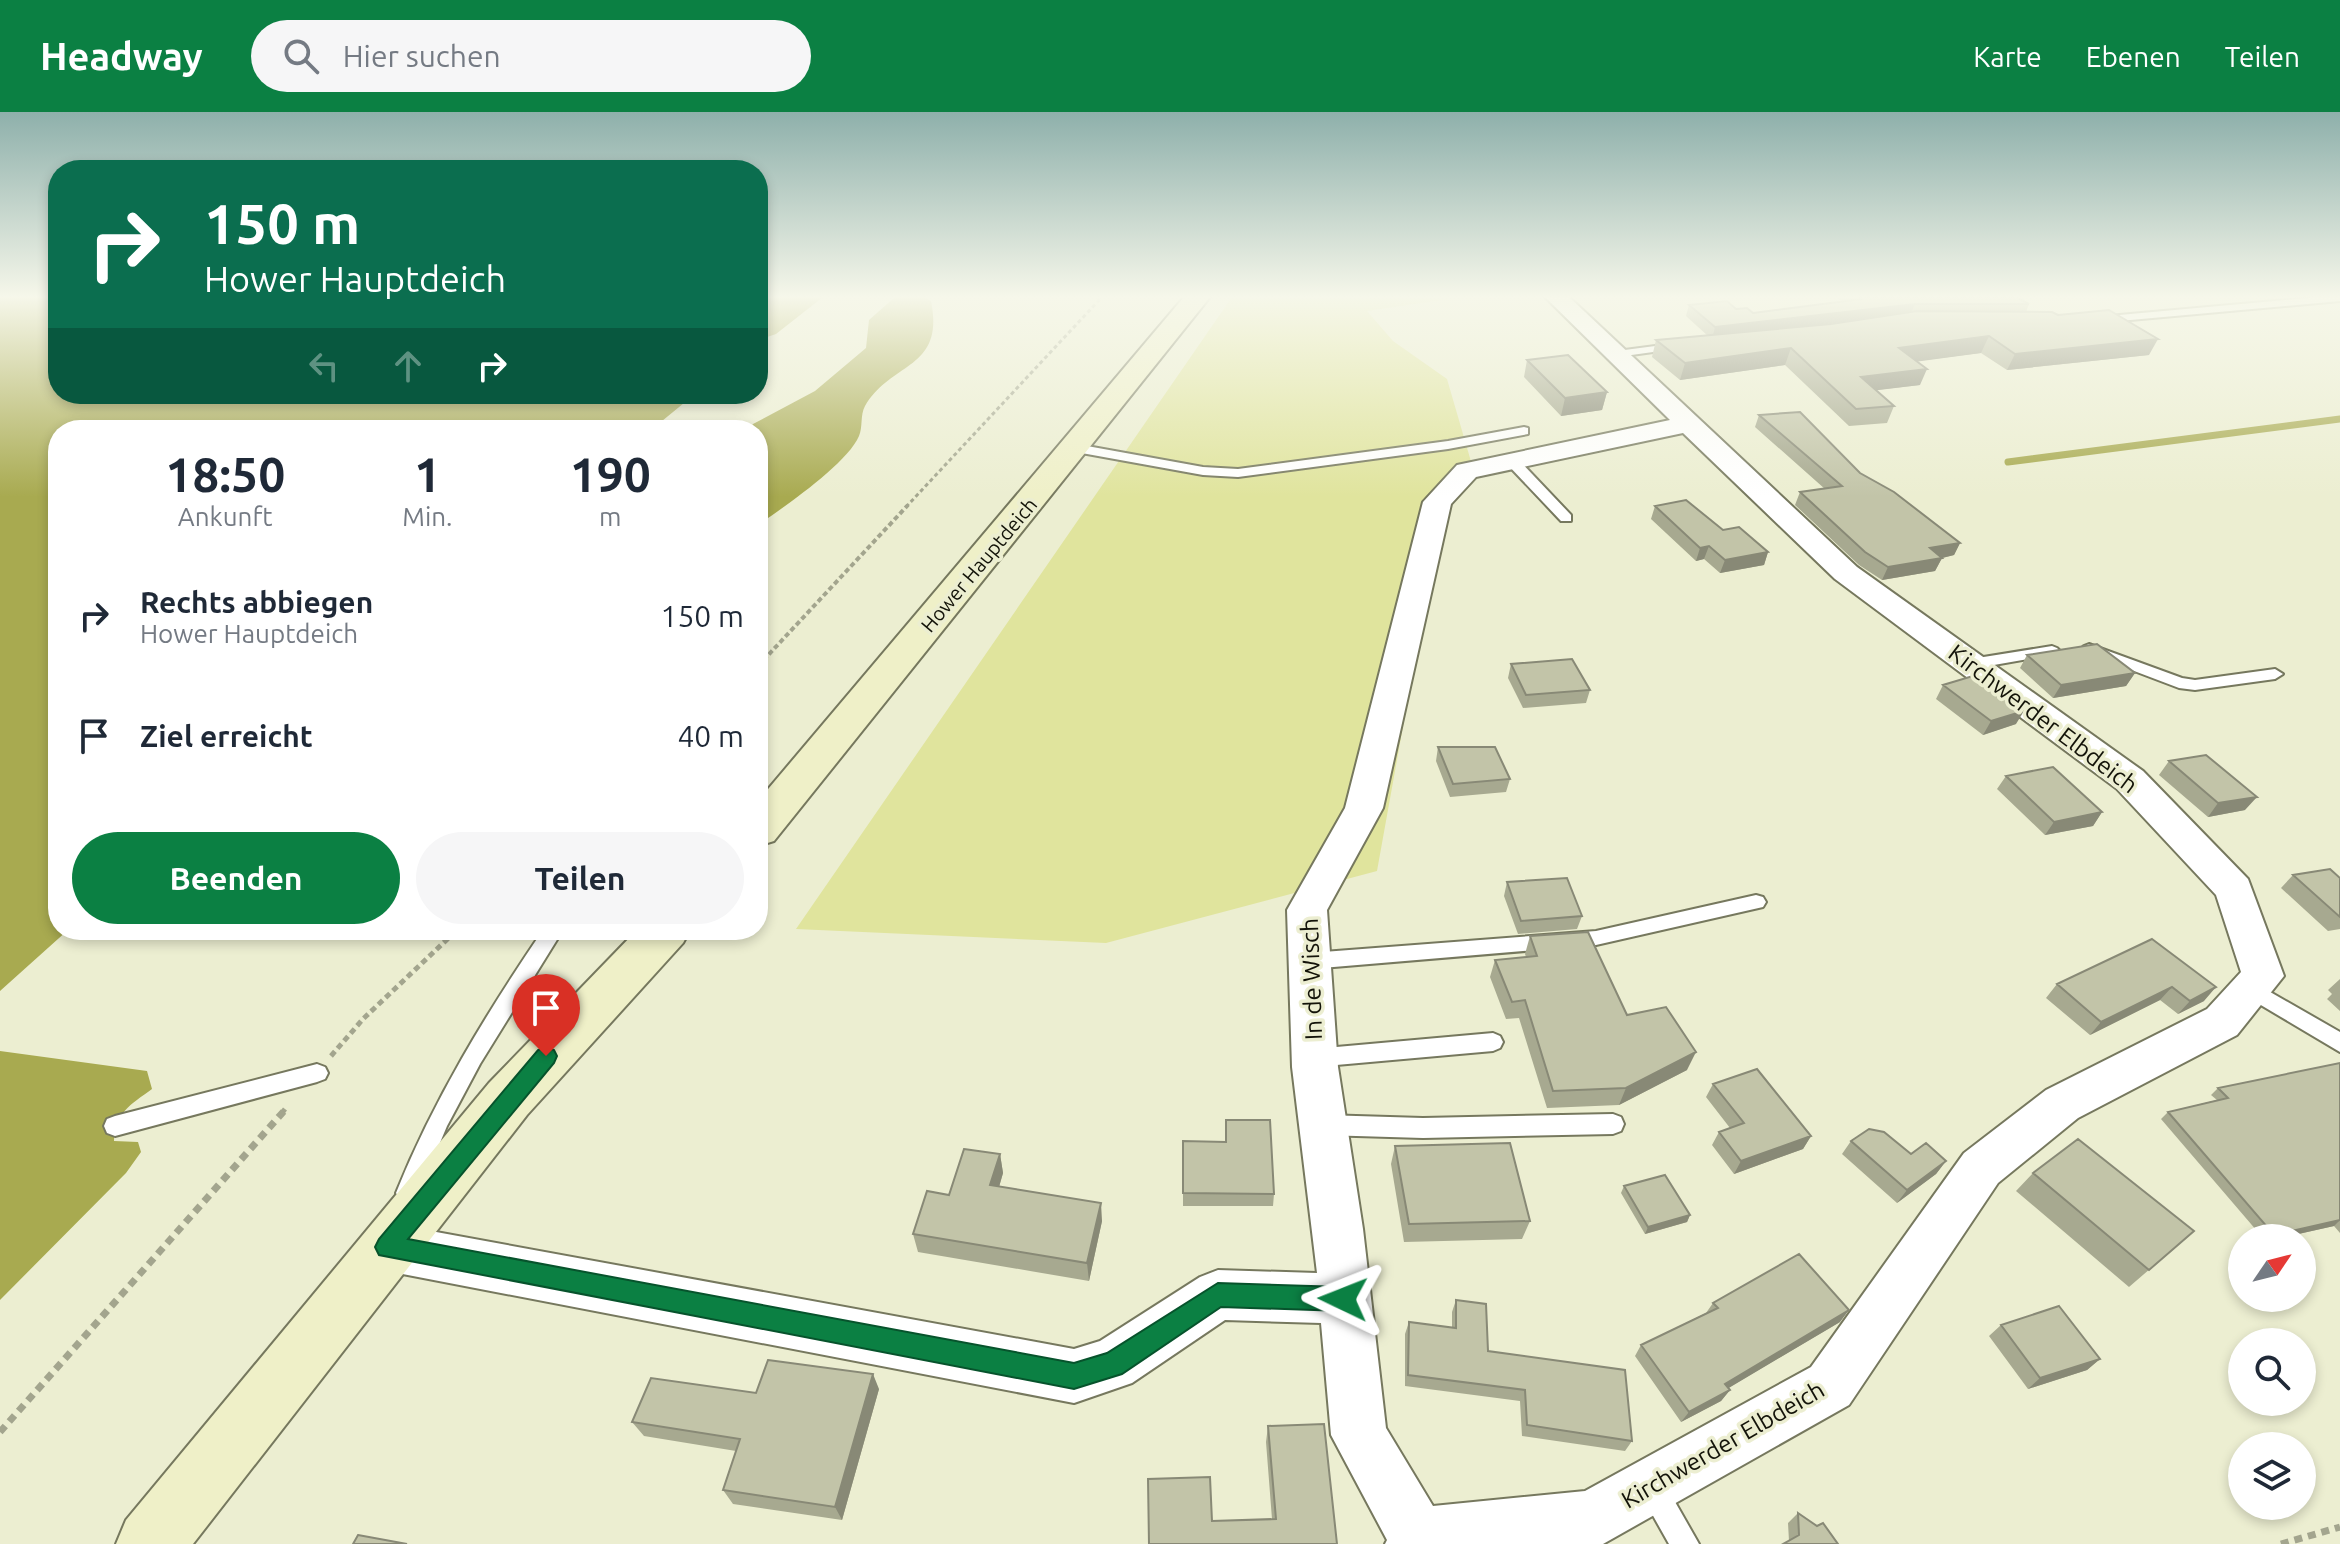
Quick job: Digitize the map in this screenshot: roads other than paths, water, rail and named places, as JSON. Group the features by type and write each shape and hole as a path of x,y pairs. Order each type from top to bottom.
{"street":[{"name":"Hower Hauptdeich","path":"768,818 1143,364"},
{"name":"Kirchwerder Elbdeich","path":"1416,1540 1591,1520 1830,1386 1981,1168 2062,1104 2222,1022 2263,976 2234,889 2130,780 1846,573 1627,364"},
{"name":"In de Wisch","path":"1416,1540 1359,1435 1338,1229 1314,1058 1307,910 1364,808 1437,502 1467,471 1518,446 1687,424"},
{"path":"150,1544 517,1088 657,940"},
{"path":"387,1247 1074,1376 1113,1364 1218,1295 1343,1299"}],"lane":[{"path":"1076,448 1203,471 1253,472 1518,446 1566,518"},
{"path":"1971,664 2083,648 2102,651 2179,683 2195,685 2275,674"},
{"path":"1310,961 1596,938 1756,902"},
{"path":"387,1247 435,1125 486,1029 546,940"},
{"path":"2251,989 2340,1043"},
{"path":"1314,1058 1493,1042"},
{"path":"115,1126 317,1073"},
{"path":"1323,1125 1423,1128 1613,1124"},
{"path":"1651,1486 1685,1544"}],"waterway":[{"path":"2008,462 2340,419"}]}
